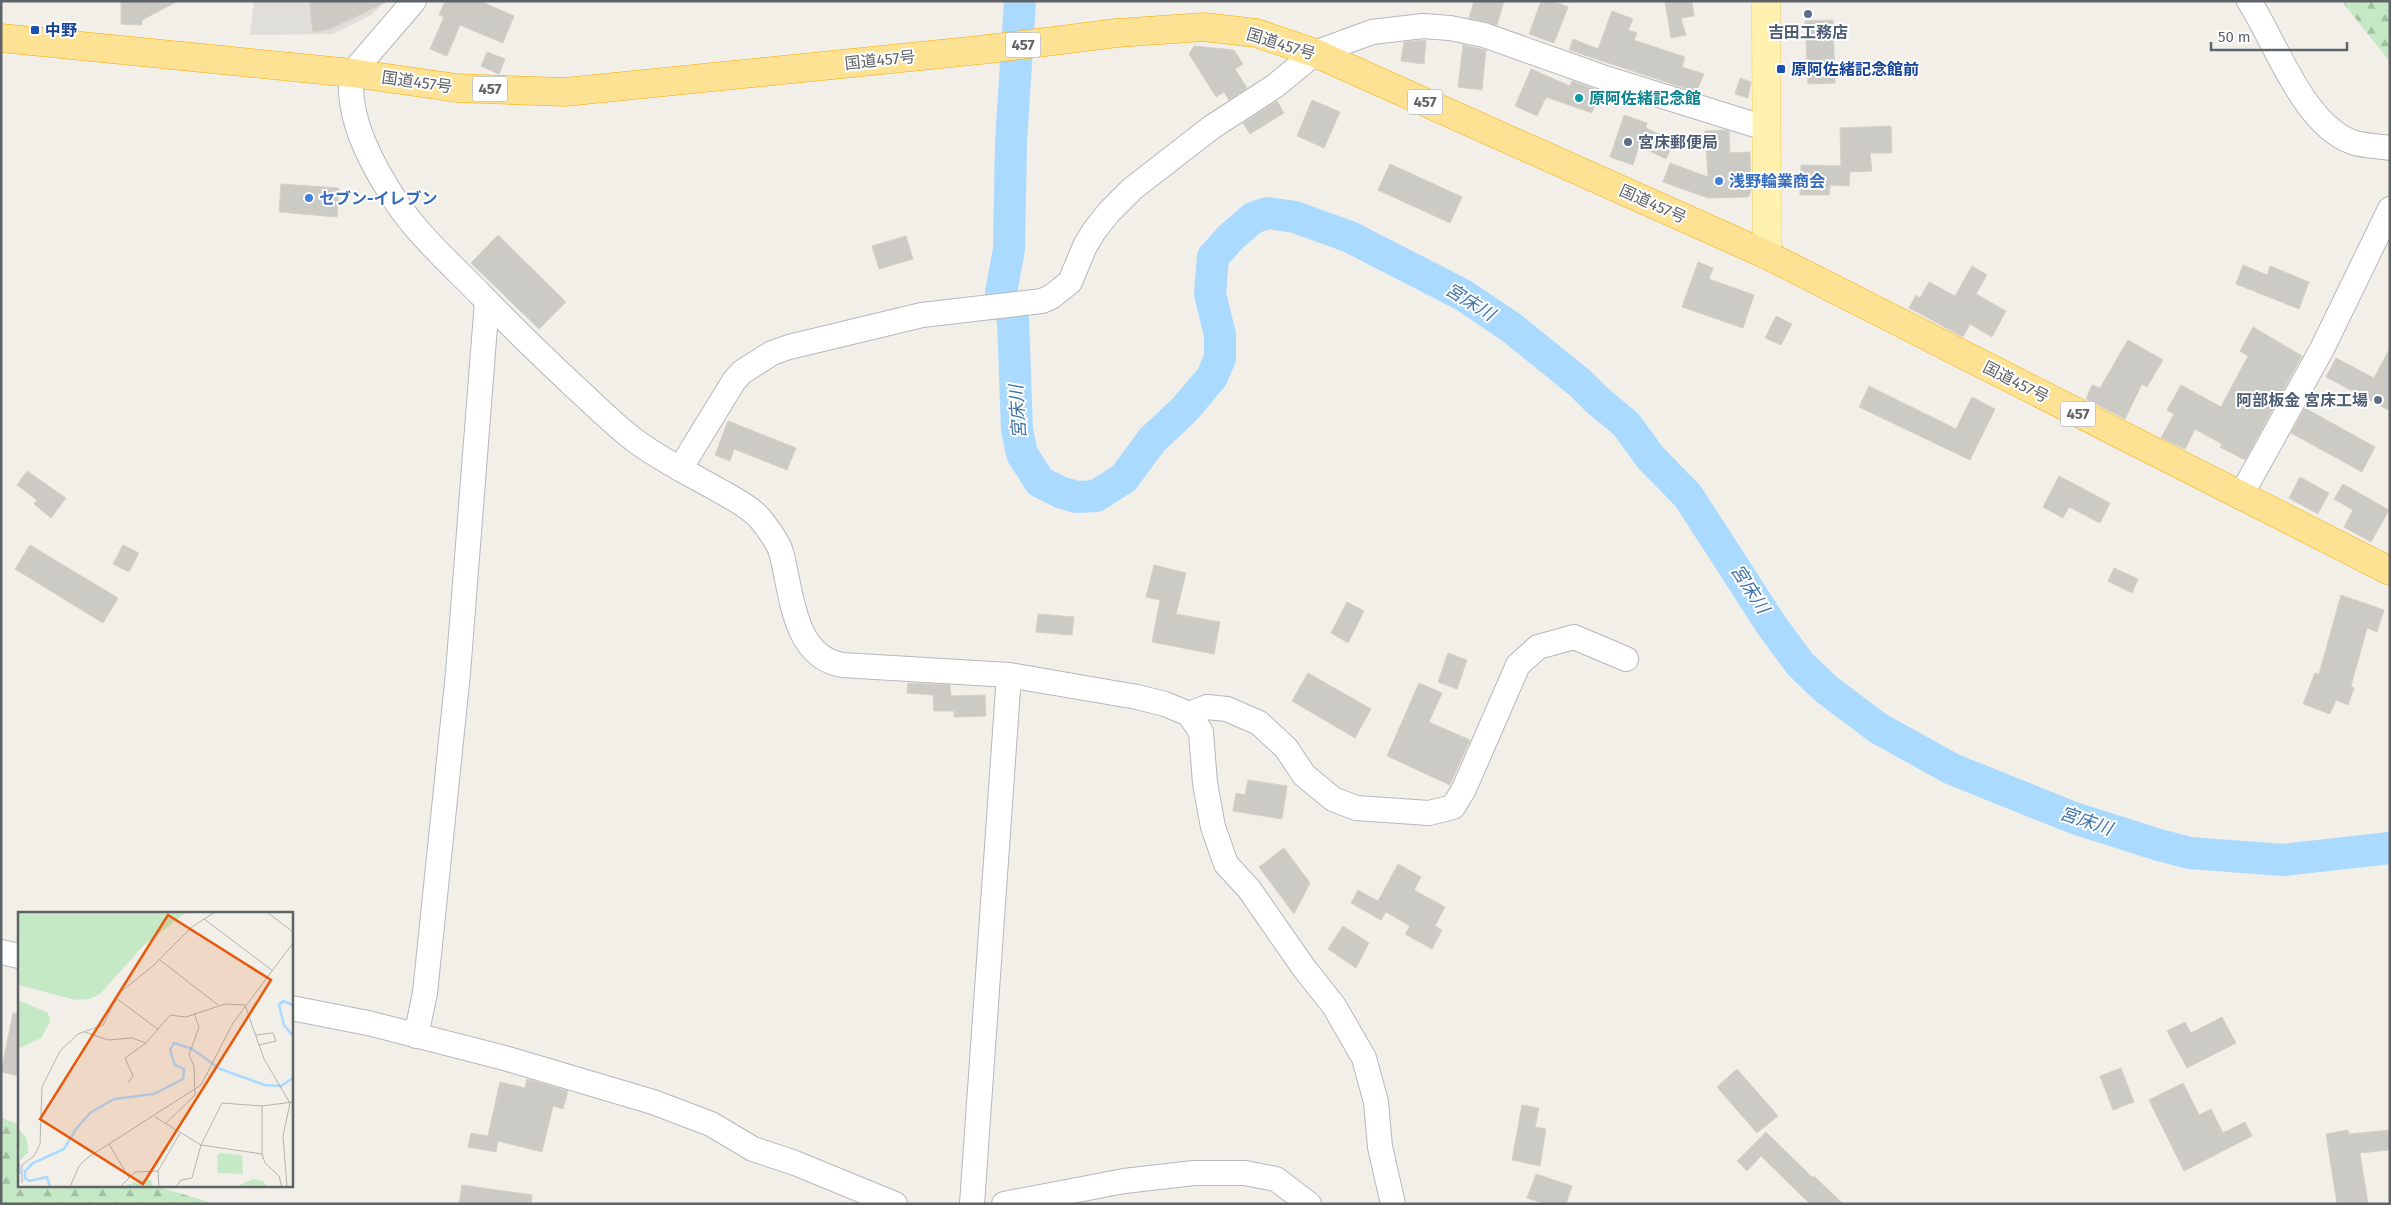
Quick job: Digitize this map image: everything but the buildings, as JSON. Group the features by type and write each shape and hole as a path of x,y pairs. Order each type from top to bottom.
{"highway":[{"name":"国道457号","path":"1,38 352,73 457,88 565,92 980,50 1065,39 1204,27 1256,33 1315,53 1767,255 2240,497 2390,571"}],"main road":[{"path":"1766,1 1767,255"}],"street":[{"path":"414,1 352,73 350,87 352,106 361,132 384,181 410,220 513,329 624,431 680,470 734,499 762,520 780,550 798,626 810,645 833,663 857,667 1009,675 1137,697 1166,704 1189,714 1201,732 1205,783 1213,827 1226,864 1248,889 1304,968 1334,1006 1364,1058 1375,1095 1380,1147 1393,1204"},
{"path":"2249,1 2303,98 2319,120 2337,134 2352,142 2390,148"},
{"path":"680,470 734,381 742,372 772,353 789,347 945,311 1034,302 1051,297 1070,282 1085,246 1094,231 1109,212 1132,189 1212,127 1275,86 1315,53 1372,32 1423,26 1450,28 1484,36 1608,79 1765,128"},
{"path":"2240,497 2322,349 2390,209"},
{"path":"416,1036 425,992 458,673 487,301"},
{"path":"1189,714 1207,707 1220,708 1259,723 1286,748 1304,775 1333,799 1356,808 1429,813 1453,807 1464,789 1518,665 1538,647 1574,637 1626,659"},
{"path":"972,1204 1009,675"},
{"path":"1,952 18,956"},
{"path":"292,1008 368,1023 508,1059 653,1102 711,1124 753,1149 795,1163 895,1204"},
{"path":"1004,1204 1124,1181 1194,1173 1245,1172 1276,1178 1309,1204"}],"shaded area":[{"path":"254,1 386,1 371,15 333,34 250,35"}],"green space":[{"path":"2343,1 2390,1 2390,62 2344,4"},
{"path":"1,1117 18,1125 18,1188 162,1188 216,1204 1,1204"}],"waterway":[{"name":"宮床川","path":"1020,1 1011,142 1009,249 1001,293 1013,319 1017,430 1022,454 1040,482 1062,493 1077,497 1096,496 1124,478 1152,440 1184,410 1212,377 1220,358 1220,335 1210,294 1213,257 1231,237 1253,218 1268,213 1295,217 1350,237 1463,295 1512,328 1580,383 1626,424 1650,457 1688,496 1772,626 1800,664 1826,689 1878,728 1952,769 2074,818 2190,853 2283,860 2390,848"}],"place":[{"name":"吉田工務店","path":"1808,14"},
{"name":"中野","path":"35,30"},
{"name":"原阿佐緒記念館前","path":"1781,69"},
{"name":"原阿佐緒記念館","path":"1579,98"},
{"name":"宮床郵便局","path":"1628,142"},
{"name":"浅野輪業商会","path":"1719,181"},
{"name":"セブン-イレブン","path":"309,198"},
{"name":"阿部板金 宮床工場","path":"2378,400"}]}
